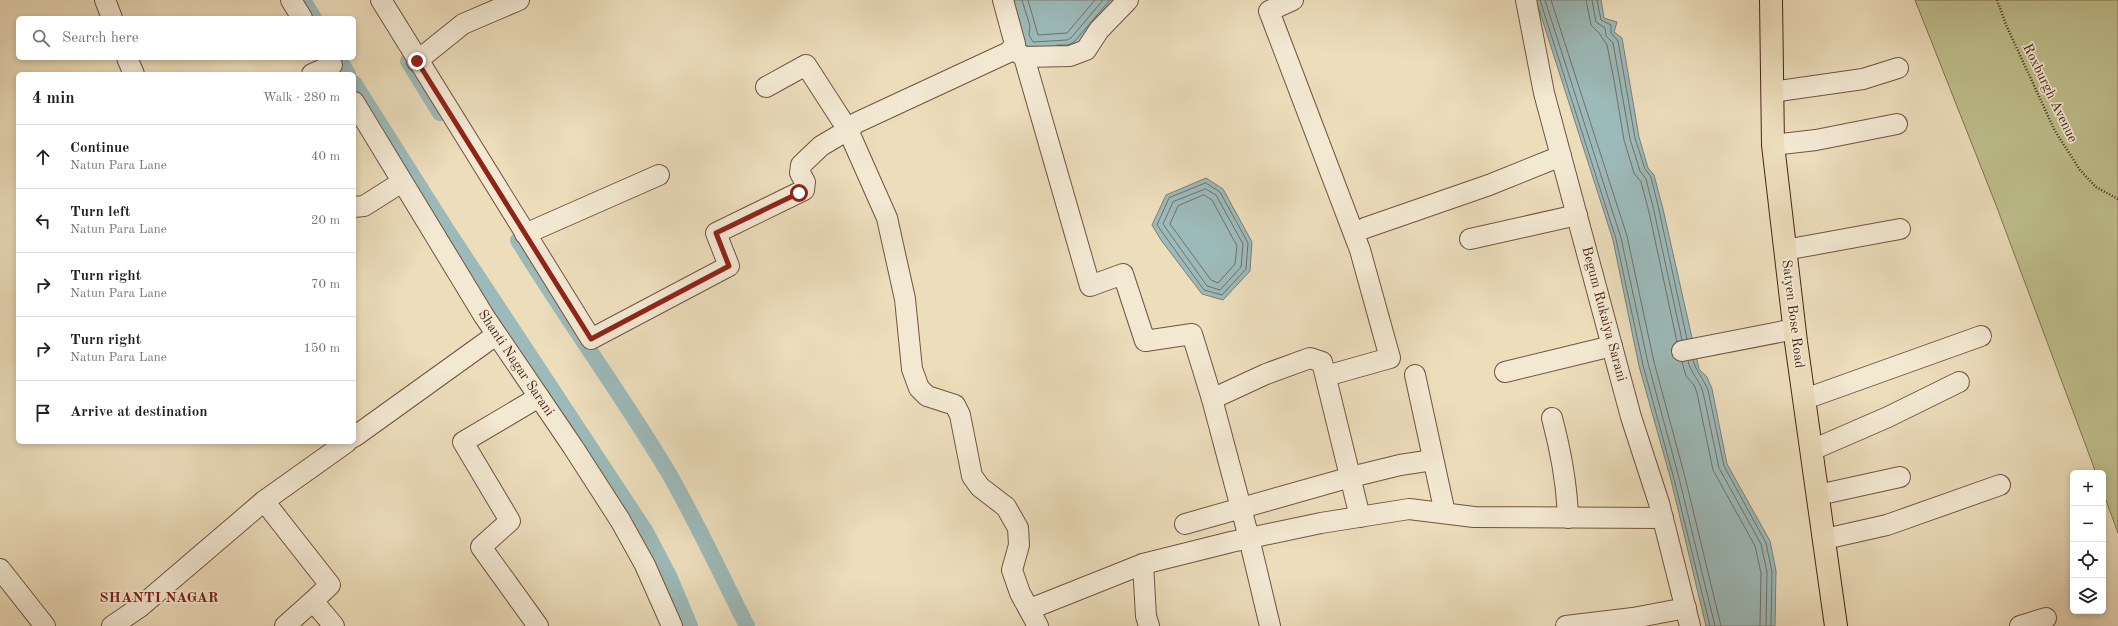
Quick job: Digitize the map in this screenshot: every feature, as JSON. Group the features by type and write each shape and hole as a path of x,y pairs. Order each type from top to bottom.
{"main road":[{"name":"Satyen Bose Road","path":"1771,0 1773,145 1804,399 1825,539 1836,626"}],"street":[{"path":"105,0 111,16"},
{"path":"291,0 301,16"},
{"path":"381,0 524,234 591,339 729,266 716,233 804,190 805,182 800,173 801,165 821,146 848,130 856,123 1002,55 1018,53 1070,56 1086,50 1099,30 1128,0"},
{"path":"417,61 463,24 519,0"},
{"path":"1003,0 1015,44 1090,286 1123,274 1145,341 1192,334 1212,398 1250,538 1270,626"},
{"path":"1293,0 1269,11 1360,250 1390,358 1326,376"},
{"name":"Begum Rukaiya Sarani","path":"1526,0 1544,93 1631,417 1663,518 1688,617"},
{"path":"129,60 133,72"},
{"path":"766,87 806,65 848,130 887,218 905,299 912,369 919,388 927,396 955,405 960,415 972,476 980,487 1006,507 1018,528 1019,545 1012,570 1020,593 1034,617 1143,564 1250,538 1409,509 1474,517 1663,518"},
{"path":"317,72 332,66"},
{"path":"1772,92 1863,79 1898,68"},
{"name":"Shanti Nagar Sarani","path":"356,105 496,335 620,520 645,565 672,626"},
{"path":"1773,145 1816,140 1897,124"},
{"path":"1365,228 1489,185 1561,156"},
{"path":"524,234 659,175"},
{"path":"356,207 364,206 402,182"},
{"path":"1470,239 1577,215"},
{"path":"1785,250 1900,229"},
{"path":"1682,351 1795,329"},
{"path":"356,436 496,335"},
{"path":"1804,399 1981,336"},
{"path":"1505,372 1612,346"},
{"path":"1212,398 1266,374 1310,358 1322,362 1360,517"},
{"path":"1415,375 1445,513"},
{"path":"1812,450 1888,417 1959,382"},
{"path":"538,626 481,547 510,521 463,442 539,397"},
{"path":"1552,418 1562,455 1567,487 1568,518"},
{"path":"112,626 140,607 264,501 344,444"},
{"path":"1185,524 1350,477 1400,465 1433,460"},
{"path":"1818,495 1900,477"},
{"path":"1825,539 1887,525 2000,485"},
{"path":"264,501 330,585 285,626"},
{"path":"1143,564 1146,616 1150,626"},
{"path":"0,569 45,626"},
{"path":"313,601 334,626"},
{"path":"1566,626 1633,618 1688,617"},
{"path":"2020,626 2046,618"}],"path":[{"name":"Roxburgh Avenue","path":"1997,0 2007,27 2055,131 2080,170 2096,187 2118,198"}],"green space":[{"path":"1915,0 2118,0 2118,533 2106,500 2106,470 2095,470 1996,205"}],"water":[{"path":"1013,0 1115,0 1077,45 1069,49 1025,51 1020,36 1021,28"},
{"path":"1536,0 1601,0 1604,18 1617,22 1614,32 1622,38 1639,137 1648,168 1654,175 1663,209 1699,369 1707,377 1712,389 1727,464 1770,541 1776,571 1775,626 1706,626 1671,480 1639,366 1613,240"},
{"path":"1206,178 1223,189 1252,242 1250,271 1223,300 1202,294 1161,240 1152,225 1166,195"}],"waterway":[{"path":"303,0 313,16"},
{"path":"339,60 347,72"},
{"path":"408,61 440,113"},
{"path":"356,86 447,230 646,532 670,578 690,626"},
{"path":"518,240 668,472 699,529 747,626"}],"district":[{"name":"SHANTI NAGAR","path":"159,598"}],"route":[{"path":"417,61 591,339 729,266 716,233 799,193"}]}
